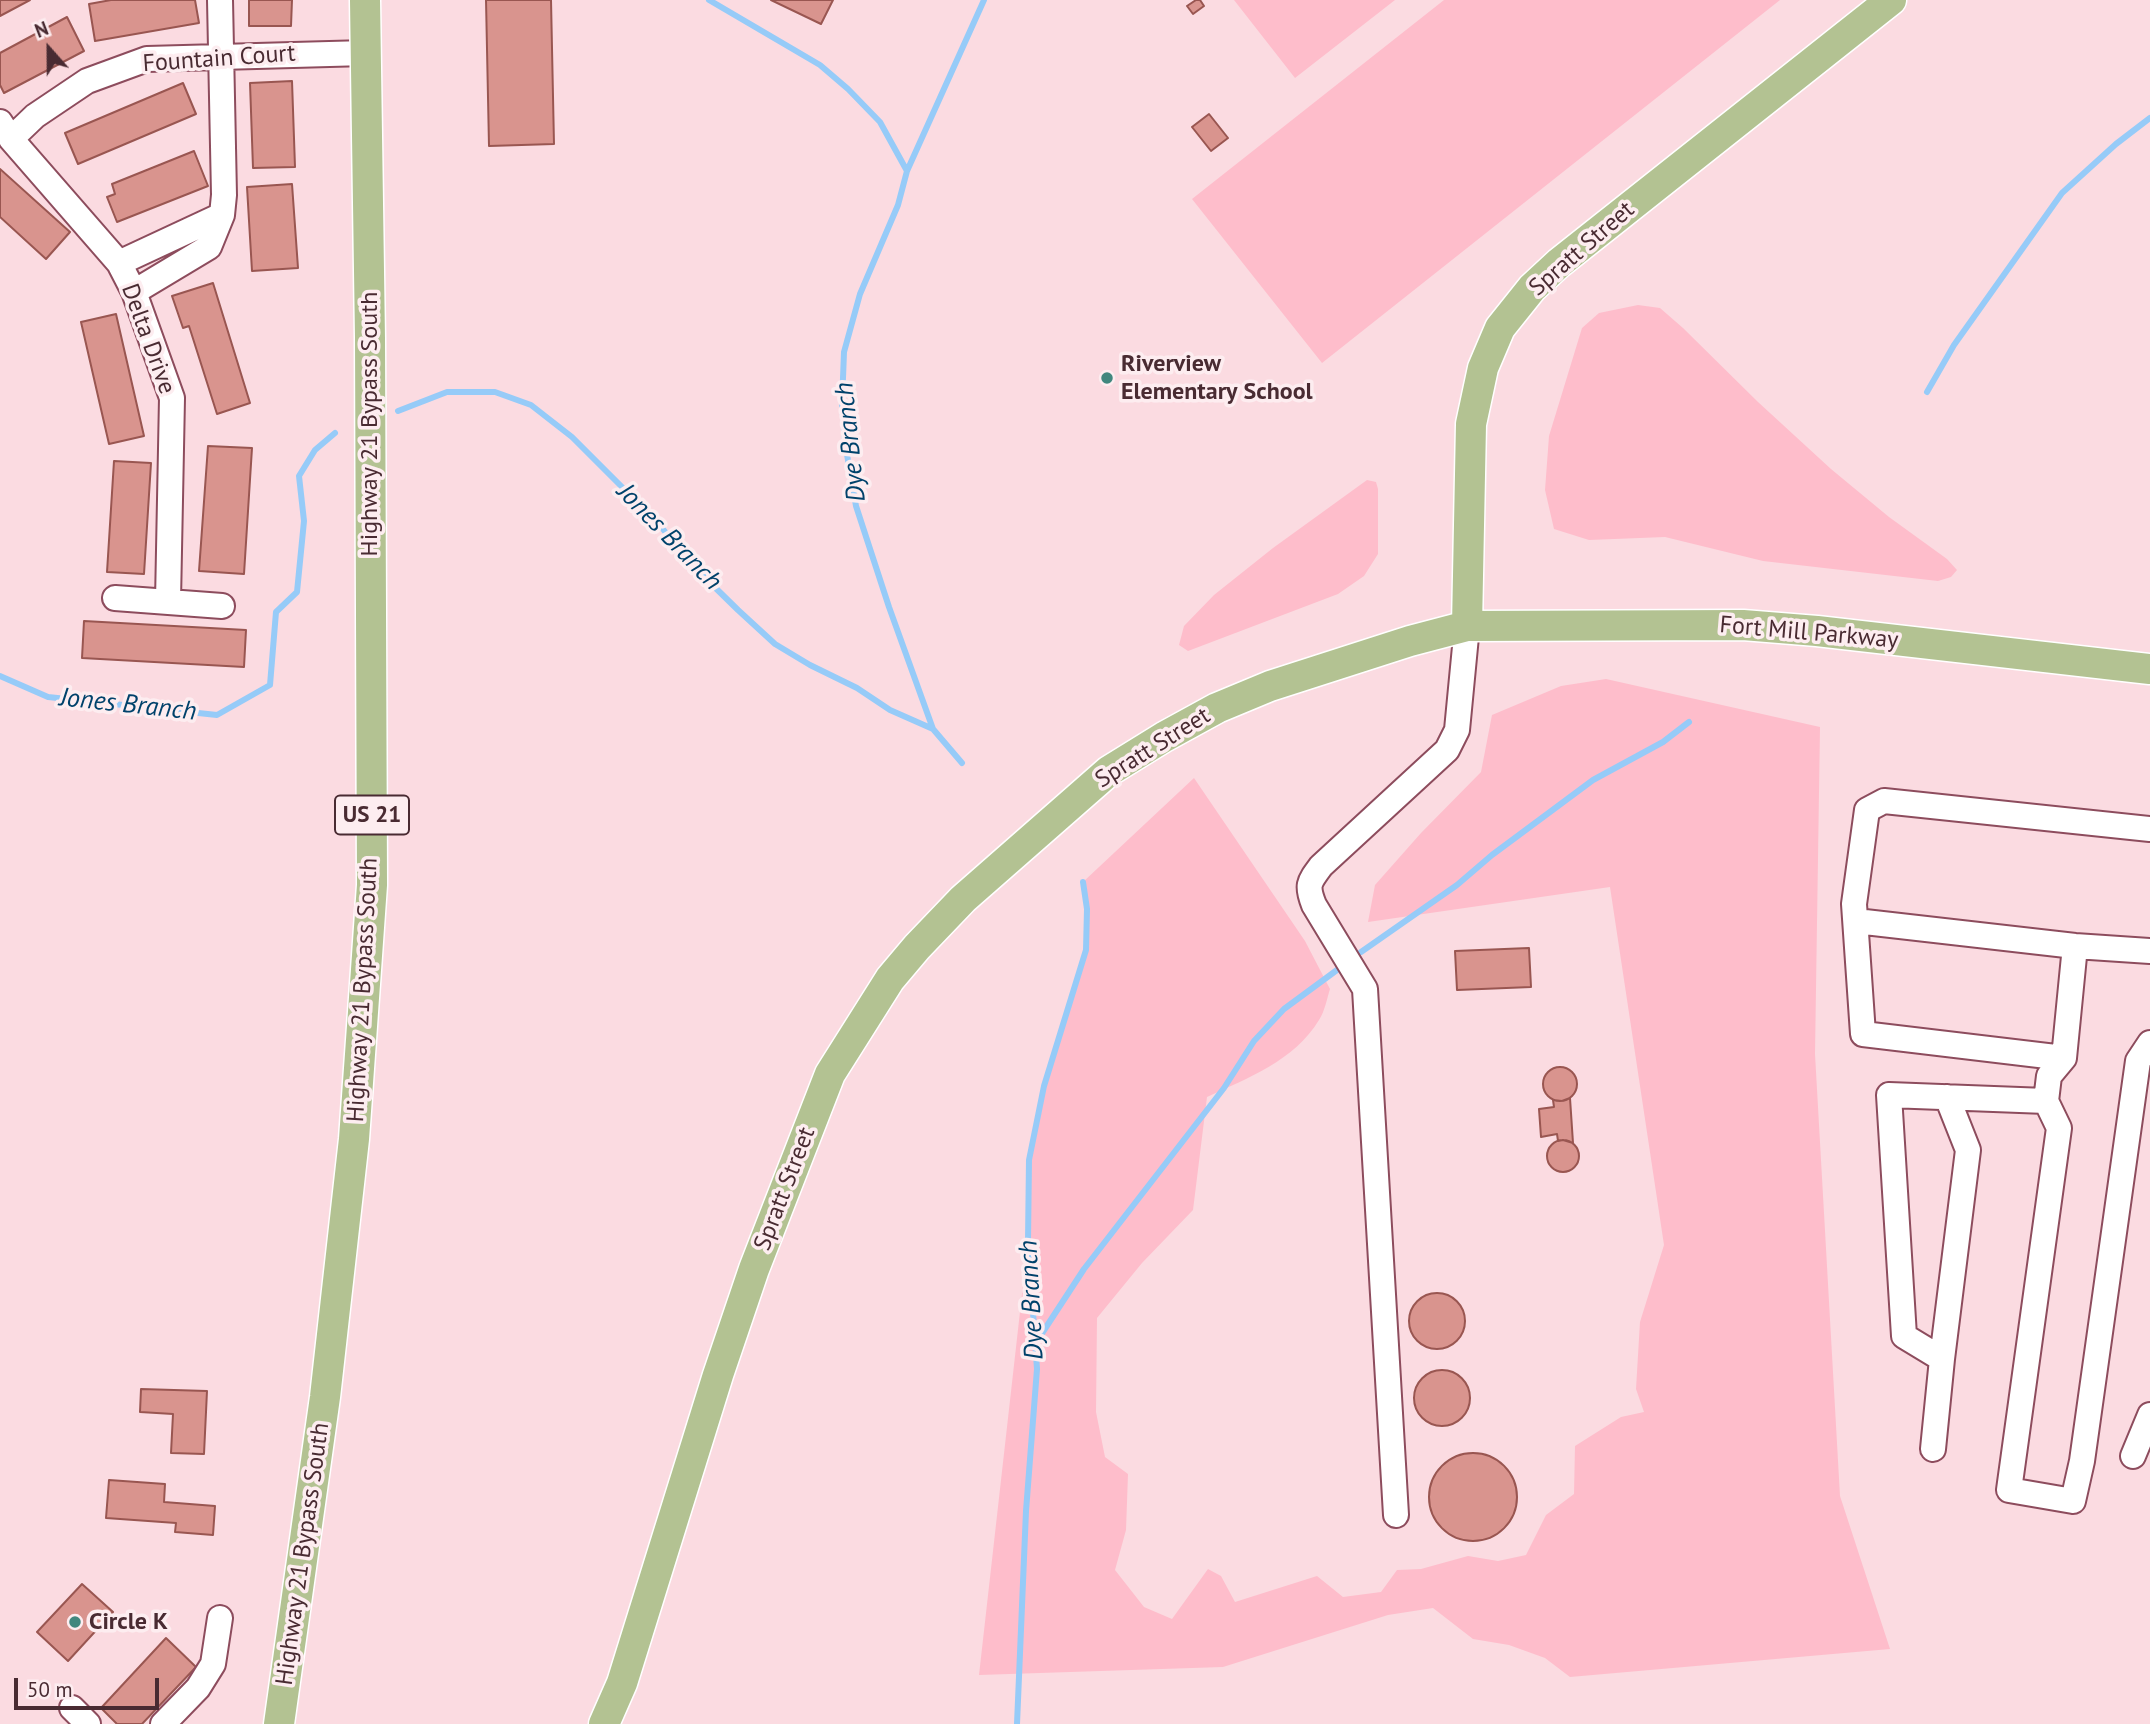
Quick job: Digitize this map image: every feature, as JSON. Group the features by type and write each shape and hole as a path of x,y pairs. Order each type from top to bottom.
{"main road":[{"name":"Highway 21 Bypass South","path":"279,1724 325,1397 354,1139 372,885 370,338 365,0"},
{"name":"Spratt Street","path":"604,1724 622,1683 754,1269 811,1120 830,1074 890,979 963,899 1044,826 1109,771 1164,737 1217,708 1270,686 1410,641 1467,626 1471,424 1483,368 1500,328 1532,288 1559,263 1891,0"},
{"name":"Fort Mill Parkway","path":"1467,626 1743,625 2150,669"}],"street":[{"path":"134,292 209,247 222,215 223,55 220,0"},
{"name":"Fountain Court","path":"5,131 35,116 87,81 147,59 366,53"},
{"name":"Delta Drive","path":"5,131 119,263 134,292 172,398 168,601"},
{"path":"119,263 222,215"},
{"path":"115,598 222,606"},
{"path":"1396,1515 1365,989 1314,905 1309,894 1309,882 1321,866 1447,750 1457,730 1467,626"},
{"path":"2064,1058 1863,1034 1854,904 1867,810 1884,801 2150,830"},
{"path":"1856,920 2075,946 2150,951"},
{"path":"2075,946 2064,1058 2049,1076 2046,1101 2059,1128 2009,1490 2073,1501 2082,1461 2138,1061 2150,1043"},
{"path":"1942,1359 1904,1336 1889,1095 2046,1101"},
{"path":"1933,1449 1968,1150 1947,1097"},
{"path":"2133,1456 2150,1415"},
{"path":"163,1724 198,1688 213,1664 219,1618"}],"shaded area":[{"path":"1234,0 1395,0 1295,78"},
{"path":"1444,0 1780,0 1322,363 1192,199"},
{"path":"1638,305 1660,308 1831,469 1889,517 1947,559 1957,570 1951,577 1938,581 1763,561 1665,537 1589,540 1554,529 1545,490 1549,436 1582,328 1599,313"},
{"path":"1367,480 1376,482 1378,489 1378,554 1364,576 1338,594 1188,651 1179,645 1184,626 1214,595 1273,548"},
{"path":"1606,679 1820,727 1815,1054 1840,1496 1890,1649 1570,1677 1545,1658 1509,1645 1473,1639 1433,1608 1388,1615 1223,1667 979,1675 1028,1241 1029,1160 1044,1086 1086,950 1087,909 1083,882 1194,778 1305,941 1330,989 1321,1016 1297,1047 1269,1067 1207,1097 1193,1210 1142,1263 1097,1318 1096,1412 1105,1457 1128,1474 1126,1530 1115,1570 1144,1607 1172,1619 1208,1569 1221,1576 1235,1602 1317,1576 1343,1597 1381,1592 1397,1570 1421,1569 1468,1556 1498,1561 1526,1555 1546,1515 1574,1494 1575,1446 1621,1417 1644,1412 1636,1389 1640,1322 1664,1245 1610,887 1368,922 1375,885 1481,772 1492,715 1561,686"}],"building":[{"path":"0,0 30,0 0,16"},
{"path":"111,0 195,0 199,23 95,41 89,4"},
{"path":"249,0 292,0 291,26 249,26"},
{"path":"486,0 551,0 554,144 489,146"},
{"path":"771,0 833,0 821,24"},
{"path":"1200,0 1204,6 1193,14 1187,6"},
{"path":"67,17 84,51 4,93 0,85 0,53"},
{"path":"292,81 295,167 253,168 250,83"},
{"path":"183,83 196,114 78,164 65,133"},
{"path":"1209,114 1228,138 1211,151 1192,127"},
{"path":"194,151 208,186 117,222 107,197 115,194 112,184"},
{"path":"0,169 70,232 46,259 0,217"},
{"path":"292,184 298,268 252,271 247,187"},
{"path":"213,283 250,403 217,414 189,326 183,328 172,296"},
{"path":"116,314 144,436 109,444 81,322"},
{"path":"208,446 252,448 244,574 199,571"},
{"path":"114,461 151,463 144,574 107,572"},
{"path":"84,621 246,630 244,667 82,658"},
{"path":"1529,948 1531,987 1457,990 1455,951"},
{"path":"1560,1067 1572,1072 1577,1084 1572,1096 1560,1101 1548,1096 1543,1084 1548,1072"},
{"path":"1570,1098 1573,1143 1558,1141 1557,1134 1541,1137 1539,1109 1554,1107 1553,1100"},
{"path":"1563,1140 1574,1145 1579,1156 1574,1167 1563,1172 1552,1167 1547,1156 1552,1145"},
{"path":"1437,1293 1448,1295 1457,1301 1463,1310 1463,1332 1457,1341 1448,1347 1437,1349 1426,1347 1417,1341 1411,1332 1409,1321 1411,1310 1417,1301 1426,1295"},
{"path":"1436,1370 1448,1370 1458,1374 1466,1382 1470,1398 1466,1414 1458,1422 1448,1426 1436,1426 1426,1422 1418,1414 1414,1404 1414,1392 1418,1382 1426,1374"},
{"path":"141,1389 207,1391 204,1454 171,1453 173,1414 140,1412"},
{"path":"1473,1453 1490,1456 1504,1466 1514,1480 1517,1497 1514,1514 1504,1528 1490,1538 1473,1541 1456,1538 1442,1528 1432,1514 1429,1497 1432,1480 1442,1466 1456,1456"},
{"path":"109,1480 165,1484 164,1502 215,1506 213,1535 175,1532 176,1523 106,1518"},
{"name":"Circle K","path":"82,1584 113,1612 68,1661 37,1632"},
{"path":"166,1638 196,1667 142,1724 117,1724 101,1708"}],"waterway":[{"path":"709,0 820,65 848,89 880,122 907,171"},
{"name":"Dye Branch","path":"962,763 933,729 889,607 856,506 845,443 842,404 844,352 860,294 898,205 907,171 984,0"},
{"path":"1927,392 1954,345 2062,193 2116,144 2150,118"},
{"name":"Jones Branch","path":"398,411 447,392 495,392 531,405 572,437 659,524 688,561 775,644 857,688 890,710 933,729"},
{"name":"Jones Branch","path":"0,676 48,697 217,715 270,685 276,612 297,592 304,521 299,476 315,450 335,433"},
{"path":"1361,952 1457,885 1492,855 1593,780 1663,742 1689,722"},
{"name":"Dye Branch","path":"1017,1724 1026,1511 1037,1369 1028,1241 1029,1160 1044,1086 1086,950 1087,909 1083,882"},
{"path":"1037,1341 1084,1269 1224,1088 1254,1041 1284,1009 1337,970"}],"place":[{"name":"Riverview Elementary School","path":"1107,378"},
{"name":"Circle K","path":"75,1622"}]}
